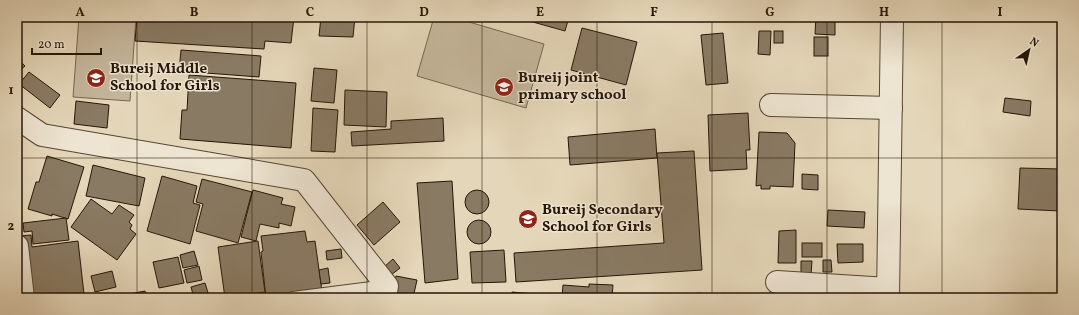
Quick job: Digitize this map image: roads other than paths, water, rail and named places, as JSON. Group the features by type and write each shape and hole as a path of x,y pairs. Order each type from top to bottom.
{"street":[{"path":"777,282 888,293 892,17"},
{"path":"771,105 891,108"},
{"path":"17,118 42,135 304,180 386,292"},
{"path":"17,246 23,298"}],"lane":[{"path":"293,298 386,292"}],"place":[{"name":"Bureij Middle School for Girls","path":"96,78"},
{"name":"Bureij joint primary school","path":"504,87"},
{"name":"Bureij Secondary School for Girls","path":"528,219"}]}
